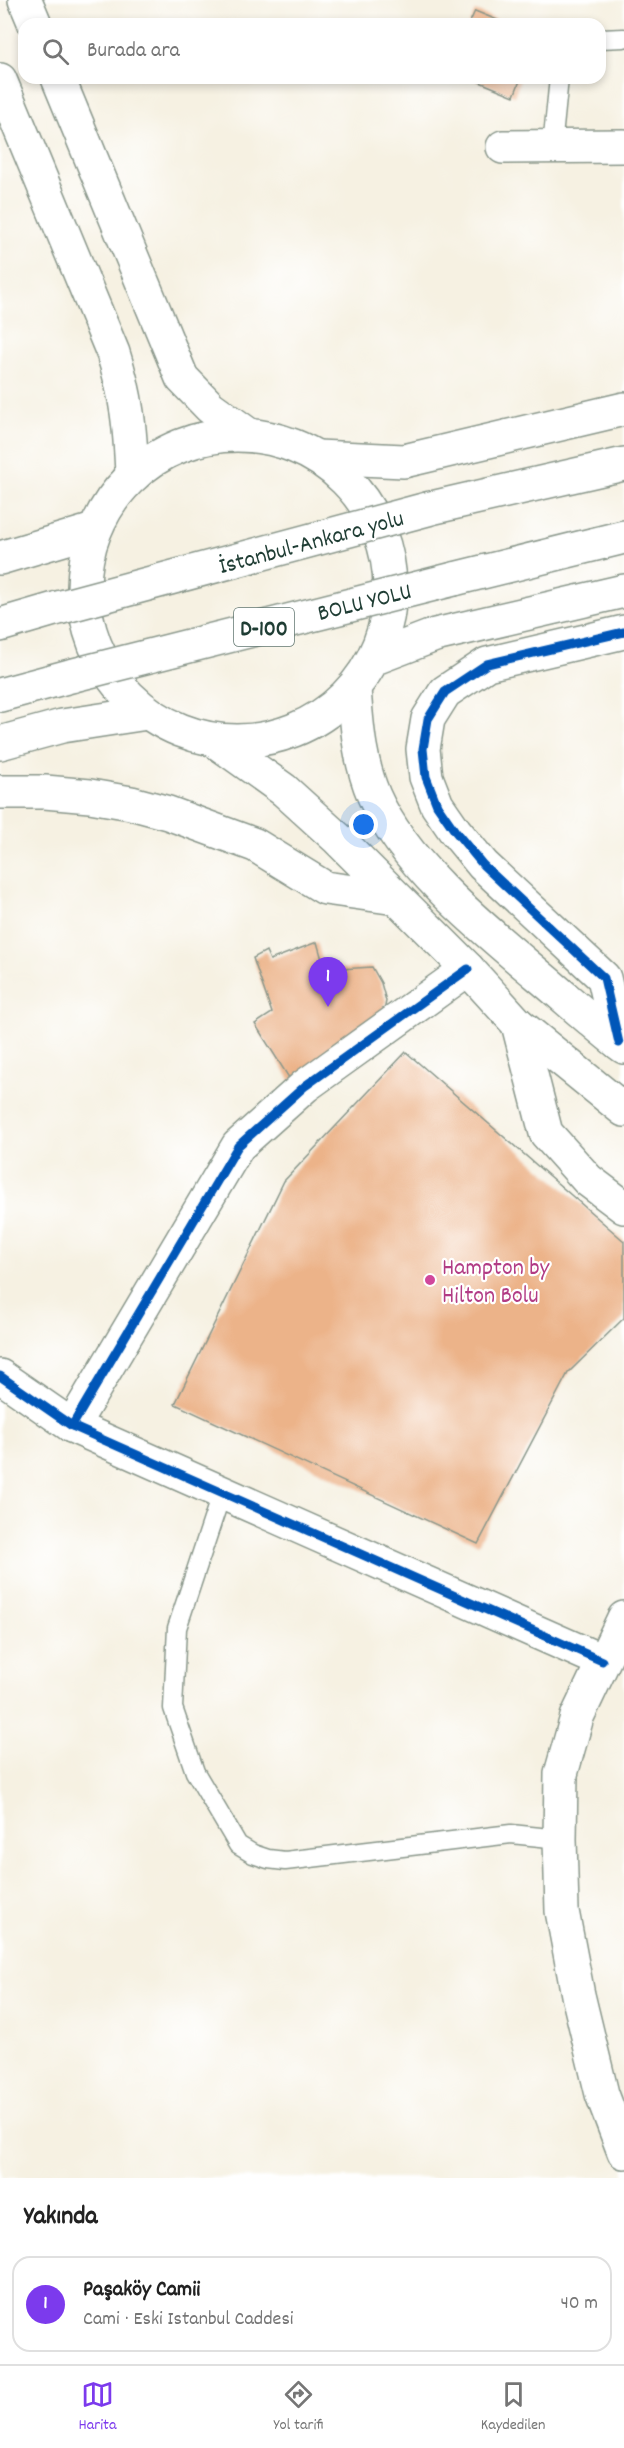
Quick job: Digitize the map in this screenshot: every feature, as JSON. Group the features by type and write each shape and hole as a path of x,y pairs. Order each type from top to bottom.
{"main road":[{"path":"25,0 32,18"},
{"path":"0,80 113,353 126,400 130,427 132,474"},
{"path":"60,84 183,378 210,407 249,435"},
{"path":"504,147 624,146"},
{"path":"317,457 404,461 624,409"},
{"path":"249,435 285,442 317,457 348,480 371,511 386,546 391,584 388,622 375,658 354,688 325,714 291,732 254,740 214,740 179,730 147,713 117,685 96,650 84,610 84,570 94,530 115,494 132,474 154,457 179,444 212,436 249,435"},
{"name":"İstanbul-Ankara yolu","path":"0,625 431,508 624,464"},
{"path":"0,558 94,530"},
{"name":"BOLU YOLU","path":"0,695 624,537"},
{"path":"375,658 435,635 624,591"},
{"path":"621,1045 604,978 483,865 455,831 437,805 426,777 423,749 428,719 445,692 487,664 624,632"},
{"path":"354,688 357,734 363,764 375,796 392,829 438,884 481,926 621,1045"},
{"path":"0,743 62,726 147,713"},
{"path":"214,740 284,790 338,840 468,969 518,1024 624,1110"},
{"path":"0,792 45,792 131,803 168,813 255,845 326,888 396,898"},
{"path":"72,1426 238,1146 305,1086 468,969"},
{"path":"518,1024 546,1133 588,1180 624,1207"},
{"path":"0,1376 72,1426 602,1661"},
{"path":"624,1618 577,1717 561,1774 560,1839 562,1911 578,1995 602,2094 624,2152"}],"lane":[{"path":"606,39 624,38"},
{"path":"552,147 559,84"},
{"path":"222,1492 177,1628 173,1708 195,1772 238,1845 253,1854 285,1861 511,1834 560,1839"}],"building":[{"path":"475,11 492,18 472,18"},
{"path":"485,84 519,84 514,96"},
{"path":"317,942 325,970 372,967 381,983 386,1001 383,1017 291,1081 255,1024 272,1013 253,958 266,951 270,960"},
{"name":"Hampton by Hilton Bolu","path":"406,1052 624,1241 624,1318 568,1373 478,1544 175,1404 284,1181"}],"cycle path":[{"path":"619,1043 604,978 483,865 455,831 437,805 426,777 423,749 428,719 445,692 487,664 624,632"},
{"path":"72,1426 238,1146 305,1086 468,969"},
{"path":"0,1376 72,1426 602,1661"}],"place":[{"name":"Paşaköy Camii","path":"328,1007"},
{"name":"Hampton by Hilton Bolu","path":"430,1280"}]}
